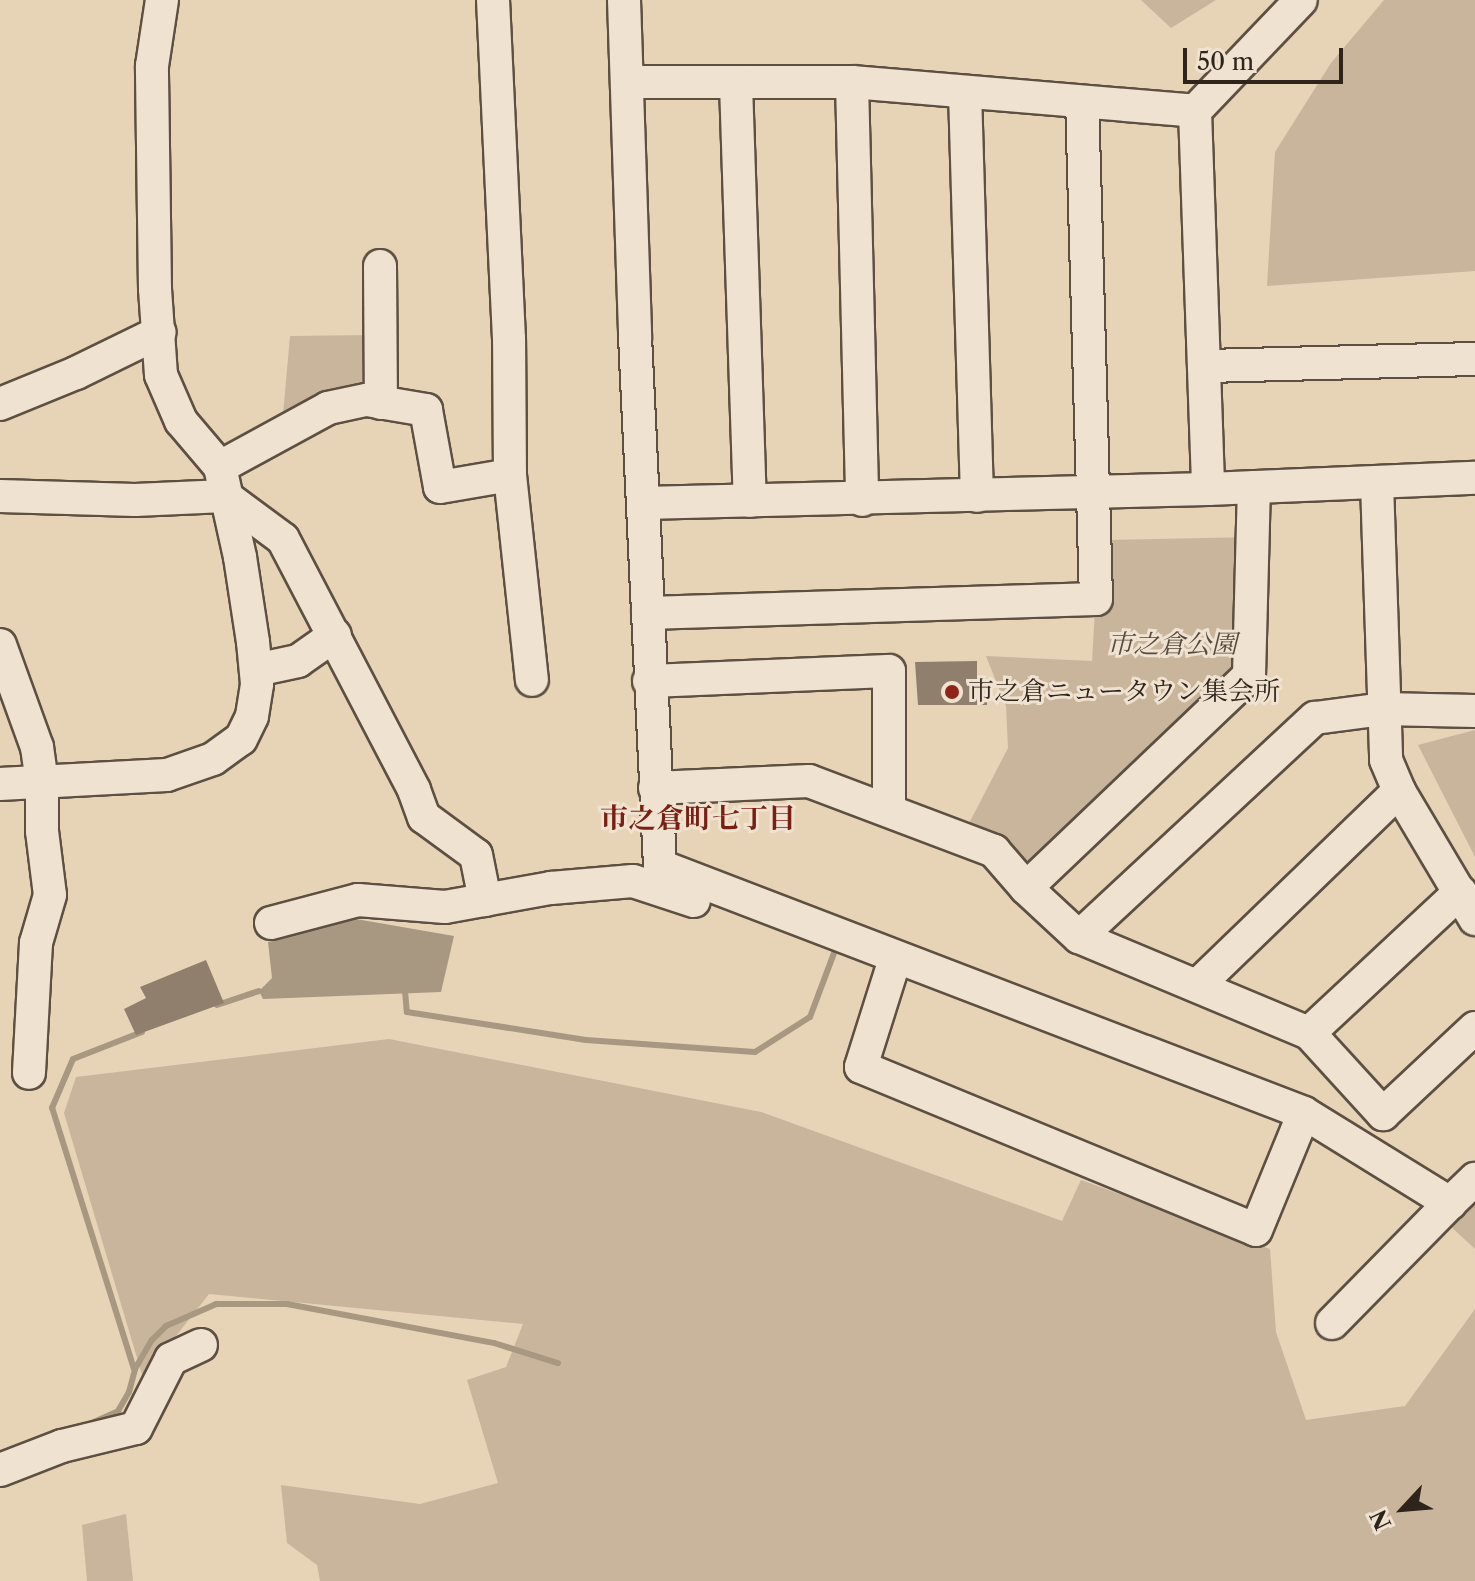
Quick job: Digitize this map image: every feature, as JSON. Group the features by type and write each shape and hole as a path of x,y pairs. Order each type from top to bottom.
{"street":[{"path":"162,0 152,66 155,289 161,375 181,421 222,482 283,539 414,790 424,817 476,855 485,900"},
{"path":"493,0 509,339 510,475 532,680"},
{"path":"624,0 649,681 660,866 895,959 1304,1113 1450,1203"},
{"path":"1208,489 1207,366 1195,111 1301,0"},
{"path":"627,82 852,82 1195,111"},
{"path":"852,82 862,500"},
{"path":"736,84 750,501"},
{"path":"965,92 977,496"},
{"path":"648,613 1096,599 1082,103"},
{"path":"380,266 381,403"},
{"path":"0,404 76,373 160,332"},
{"path":"1207,366 1475,359"},
{"path":"0,496 135,500 222,482 328,408 367,400 426,410 440,487 510,475"},
{"path":"643,503 1095,493 1475,478"},
{"path":"0,784 167,775 213,759 241,739 252,716 256,670 240,557 222,482"},
{"path":"1309,1033 1468,905 1399,791 1386,760 1377,483"},
{"path":"1026,888 1249,676 1254,487"},
{"path":"256,670 298,661 335,635"},
{"path":"0,645 37,747 50,895 36,943 29,1073"},
{"path":"649,681 889,671 889,809"},
{"path":"1079,937 1315,718 1383,709 1475,711"},
{"path":"655,788 809,781 994,851 1026,888 1079,937 1309,1033 1383,1114 1475,1028"},
{"path":"1197,986 1399,791"},
{"path":"271,923 358,900 445,907 551,888 633,881 802,938 821,930"},
{"path":"895,959 861,1067 1256,1230 1304,1113"},
{"path":"1332,1323 1475,1179"},
{"path":"0,1470 62,1446 136,1428 171,1359 201,1345"}],"green space":[{"path":"1141,0 1216,0 1171,28"},
{"path":"1384,0 1475,0 1475,271 1267,286 1275,152 1331,63"},
{"path":"372,335 376,393 282,426 290,336"},
{"name":"市之倉公園","path":"1253,537 1249,676 1026,888 962,837 1008,748 1006,706 986,656 1092,661 1095,609 1108,540"},
{"path":"1475,730 1475,857 1418,745"},
{"path":"389,1039 761,1112 1062,1221 1081,1180 1270,1249 1276,1332 1306,1420 1405,1406 1475,1309 1475,1581 320,1581 317,1565 287,1543 281,1485 420,1504 498,1483 467,1380 506,1367 523,1324 209,1294 143,1378 64,1113 76,1077"},
{"path":"1475,1199 1475,1249 1447,1223"},
{"path":"126,1514 133,1581 87,1581 82,1525"}],"shaded area":[{"path":"356,919 454,936 441,992 263,999 259,991 272,978 268,942"}],"building":[{"name":"市之倉ニュータウン集会所","path":"977,661 977,677 986,678 987,705 918,705 915,662"},
{"path":"206,960 224,1003 136,1035 124,1009 146,998 140,987"}],"waterway":[{"path":"405,991 407,1012 586,1040 755,1052 810,1017 837,945"},
{"path":"217,1005 259,991"},
{"path":"134,1369 52,1108 73,1059 142,1032"},
{"path":"87,1425 118,1411 129,1392 135,1369 152,1340 166,1326 216,1304 287,1304 494,1343 558,1363"}],"place":[{"name":"市之倉ニュータウン集会所","path":"952,692"}],"district":[{"name":"市之倉町七丁目","path":"698,818"}]}
